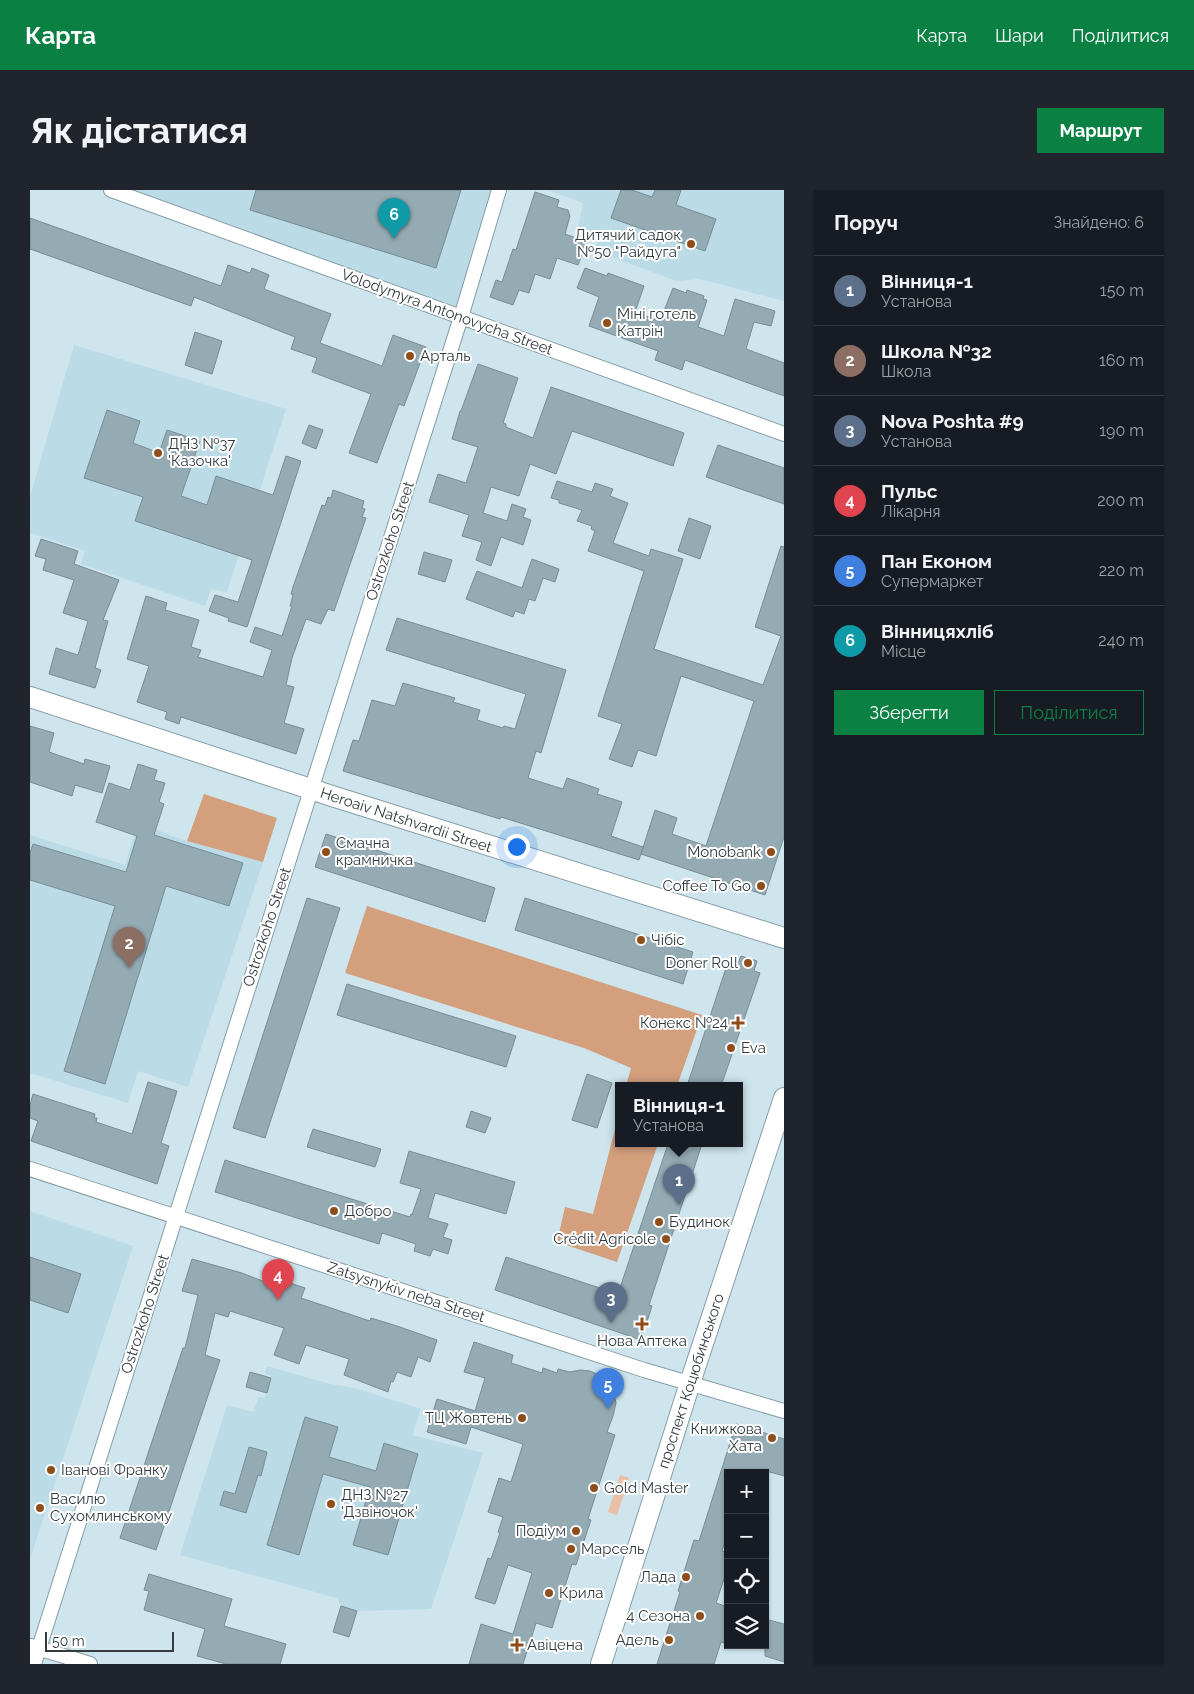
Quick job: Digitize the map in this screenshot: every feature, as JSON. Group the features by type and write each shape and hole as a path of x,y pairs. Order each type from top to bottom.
{"street":[{"name":"Volodymyra Antonovycha Street","path":"111,190 784,434"},
{"name":"Ostrozkoho Street","path":"34,1664 34,1647 177,1217 461,317 498,190"},
{"name":"Heroaiv Natshvardii Street","path":"30,697 311,789 784,938"},
{"name":"проспект Коцюбинського","path":"601,1664 690,1383 784,1098"},
{"name":"Zatsysnykiv neba Street","path":"30,1169 644,1370 784,1411"},
{"path":"34,1647 90,1664"}],"shaded area":[{"path":"131,190 498,190 460,315"},
{"name":"Дитячий садок №50 \"Райдуга\"","path":"547,190 784,190 784,301 699,279 677,281 595,251 599,238 578,229 583,203"},
{"name":"ДНЗ №37 'Казочка'","path":"74,345 286,409 227,592 211,589 205,606 81,564 85,551 30,533 30,497"},
{"path":"204,794 277,818 263,862 187,841"},
{"path":"138,823 187,841 263,862 188,1087 138,1071 128,1103 30,1073 30,835 125,865"},
{"path":"367,906 702,1015 678,1082 627,1082 631,1068 584,1048 345,973"},
{"path":"615,1129 615,1147 657,1147 617,1262 557,1242 565,1207 593,1214"},
{"path":"30,1211 133,1246 30,1559"},
{"name":"ДНЗ №27 'Дзвіночок'","path":"267,1366 330,1384 355,1388 421,1409 412,1435 483,1453 431,1609 357,1611 341,1606 337,1598 180,1555 227,1405 253,1412 259,1397 265,1398 271,1378 270,1375 265,1374"},
{"path":"620,1475 629,1478 617,1515 608,1512"}],"building":[{"path":"256,190 461,190 436,268 250,210"},
{"path":"621,190 632,190 652,197 655,190 681,190 676,205 716,219 705,251 611,218"},
{"path":"535,192 559,200 557,207 568,210 570,216 565,234 587,242 578,265 557,258 550,279 535,274 529,293 519,290 513,305 490,297 496,280 502,282 513,249 516,250"},
{"path":"30,218 221,286 228,265 250,273 252,268 269,275 264,289 331,314 320,343 382,366 393,335 426,347 404,406 399,404 377,463 349,453 371,394 312,372 317,358 291,349 295,337 194,297 191,306 30,249"},
{"path":"585,268 607,276 608,273 644,286 635,312 660,321 673,288 686,293 687,290 704,296 703,299 707,300 698,327 724,336 735,299 775,311 771,326 754,322 746,349 784,363 784,396 685,360 682,370 655,360 658,351 589,326 599,297 577,288"},
{"path":"195,332 222,341 212,374 185,365"},
{"path":"478,364 518,378 503,423 506,424 506,427 533,438 551,387 684,433 673,466 572,431 556,474 530,464 519,496 491,487 483,513 507,521 512,504 526,509 523,517 531,520 523,545 501,537 491,566 476,560 482,542 462,536 469,515 429,502 438,474 466,483 478,447 452,439 460,411"},
{"path":"107,410 140,421 133,443 159,453 167,430 200,441 181,496 207,505 216,476 273,495 286,456 301,461 247,627 228,621 229,618 209,611 215,595 238,602 252,560 135,521 143,497 84,478"},
{"path":"309,425 323,430 316,449 302,443"},
{"path":"718,445 784,468 784,504 706,477"},
{"path":"557,481 592,492 595,483 613,489 610,496 628,503 613,543 649,556 651,549 683,559 654,649 763,685 781,636 755,627 781,546 784,547 784,837 765,895 641,854 655,810 677,818 672,834 706,846 754,701 681,676 656,756 638,750 632,767 609,759 622,724 598,716 644,571 588,551 595,531 591,529 592,526 577,521 582,510 559,503 559,500 551,498"},
{"path":"333,490 364,501 362,508 365,509 362,517 366,518 334,611 328,609 321,624 306,619 292,658 286,685 294,687 284,723 304,729 296,754 181,717 179,724 165,719 167,712 137,702 149,666 127,659 146,596 167,603 165,610 199,620 191,647 201,650 198,657 263,677 272,650 250,642 255,627 282,636 292,606 290,606 293,587 322,505 325,506 328,497 331,498"},
{"path":"689,518 711,526 700,559 678,551"},
{"path":"41,539 78,551 74,564 119,580 103,620 108,621 95,668 101,670 95,688 49,674 56,648 78,655 88,621 63,613 74,580 43,570 46,559 35,556"},
{"path":"424,552 452,560 445,582 418,574"},
{"path":"532,559 559,569 555,582 543,578 535,601 529,599 524,614 515,611 513,617 466,599 477,571 522,588"},
{"path":"397,618 566,670 541,753 536,751 528,778 563,789 567,778 599,789 597,794 622,802 611,836 643,847 639,860 343,771 353,740 359,741 372,700 395,706 403,683 455,698 453,702 480,710 477,720 503,728 504,726 515,729 526,694 386,650"},
{"path":"30,726 54,733 49,752 84,764 85,759 110,766 102,793 75,785 72,796 30,782"},
{"path":"138,764 157,770 154,780 165,783 159,802 164,804 154,835 243,863 229,906 166,886 105,1084 64,1071 115,906 30,880 30,853 33,844 126,872 137,836 96,822 109,783 130,790"},
{"path":"326,834 495,888 485,922 315,867"},
{"path":"307,898 340,908 265,1138 233,1128"},
{"path":"525,898 693,952 683,984 515,930"},
{"path":"741,956 757,961 754,971 760,973 722,1082 688,1082 728,962 737,965"},
{"path":"347,984 516,1036 506,1067 337,1015"},
{"path":"587,1074 612,1083 597,1128 572,1120"},
{"path":"148,1082 177,1091 161,1143 169,1146 157,1184 31,1141 38,1121 30,1118 30,1105 33,1094 95,1114 96,1122 132,1134"},
{"path":"471,1111 491,1118 485,1133 466,1127"},
{"path":"313,1129 381,1149 375,1167 307,1147"},
{"path":"667,1147 701,1147 649,1305 652,1306 641,1340 495,1290 506,1257 618,1294"},
{"path":"409,1151 515,1182 506,1214 435,1193 428,1218 448,1224 443,1237 452,1240 448,1254 433,1249 430,1256 414,1251 416,1244 382,1233 379,1244 215,1192 225,1160 410,1217 421,1189 400,1183"},
{"path":"30,1257 81,1274 68,1313 30,1300"},
{"path":"192,1259 242,1273 278,1287 281,1280 305,1288 301,1298 370,1321 371,1318 437,1340 430,1362 418,1357 411,1377 397,1372 393,1382 391,1381 388,1392 344,1375 349,1359 306,1345 299,1364 274,1355 284,1328 230,1311 228,1317 215,1313 205,1355 220,1360 156,1550 120,1538 183,1348 185,1348 198,1295 182,1291"},
{"path":"474,1342 513,1355 511,1363 542,1373 543,1368 557,1373 558,1369 570,1372 590,1371 607,1381 613,1391 616,1403 607,1432 615,1435 588,1519 591,1520 576,1565 572,1564 552,1628 536,1623 523,1664 469,1664 481,1624 513,1634 532,1573 508,1565 495,1604 475,1598 488,1558 491,1559 500,1533 498,1532 503,1517 488,1512 499,1478 511,1482 523,1444 471,1427 466,1444 427,1432 437,1399 475,1411 485,1378 464,1372"},
{"path":"250,1372 271,1378 267,1393 246,1387"},
{"path":"305,1417 338,1427 329,1457 376,1471 384,1443 418,1454 388,1555 353,1545 370,1487 323,1474 299,1555 267,1545"},
{"path":"736,1424 784,1439 784,1476 769,1472 769,1469 724,1469 724,1545 722,1551 724,1552 724,1579 716,1603 724,1606 724,1643 721,1642 714,1664 657,1664 694,1540 699,1541"},
{"path":"249,1447 267,1452 261,1476 258,1475 246,1513 220,1505 224,1491 235,1494"},
{"path":"149,1574 232,1599 224,1626 286,1644 280,1664 226,1664 197,1656 205,1629 144,1610 149,1591 144,1590"},
{"path":"341,1606 357,1611 349,1637 333,1632"},
{"path":"769,1620 784,1624 784,1662 765,1656 765,1649 769,1649"}],"place":[{"name":"Вінницяхліб","path":"394,239"},
{"name":"Дитячий садок №50 \"Райдуга\"","path":"691,244"},
{"name":"Міні готель Катрін","path":"607,323"},
{"name":"Арталь","path":"410,356"},
{"name":"ДНЗ №37 'Казочка'","path":"158,453"},
{"name":"Смачна крамничка","path":"326,852"},
{"name":"Monobank","path":"771,852"},
{"name":"Coffee To Go","path":"761,886"},
{"name":"Чібіс","path":"641,940"},
{"name":"Doner Roll","path":"748,963"},
{"name":"Школа №32","path":"129,968"},
{"name":"Конекс №24","path":"738,1023"},
{"name":"Eva","path":"731,1048"},
{"name":"Вінниця-1","path":"679,1205"},
{"name":"Добро","path":"334,1211"},
{"name":"Будинок","path":"659,1222"},
{"name":"Crédit Agricole","path":"666,1239"},
{"name":"Пульс","path":"278,1300"},
{"name":"Nova Poshta #9","path":"611,1323"},
{"name":"Нова Аптека","path":"642,1324"},
{"name":"Пан Економ","path":"608,1409"},
{"name":"ТЦ Жовтень","path":"522,1418"},
{"name":"Книжкова Хата","path":"772,1438"},
{"name":"Іванові Франку","path":"51,1470"},
{"name":"Gold Master","path":"594,1488"},
{"name":"ДНЗ №27 'Дзвіночок'","path":"331,1504"},
{"name":"Василю Сухомлинському","path":"40,1508"},
{"name":"Подіум","path":"576,1531"},
{"name":"Марсель","path":"571,1549"},
{"name":"Лада","path":"686,1577"},
{"name":"Крила","path":"549,1593"},
{"name":"4 Сезона","path":"700,1616"},
{"name":"Адель","path":"669,1640"},
{"name":"Авіцена","path":"517,1645"}]}
